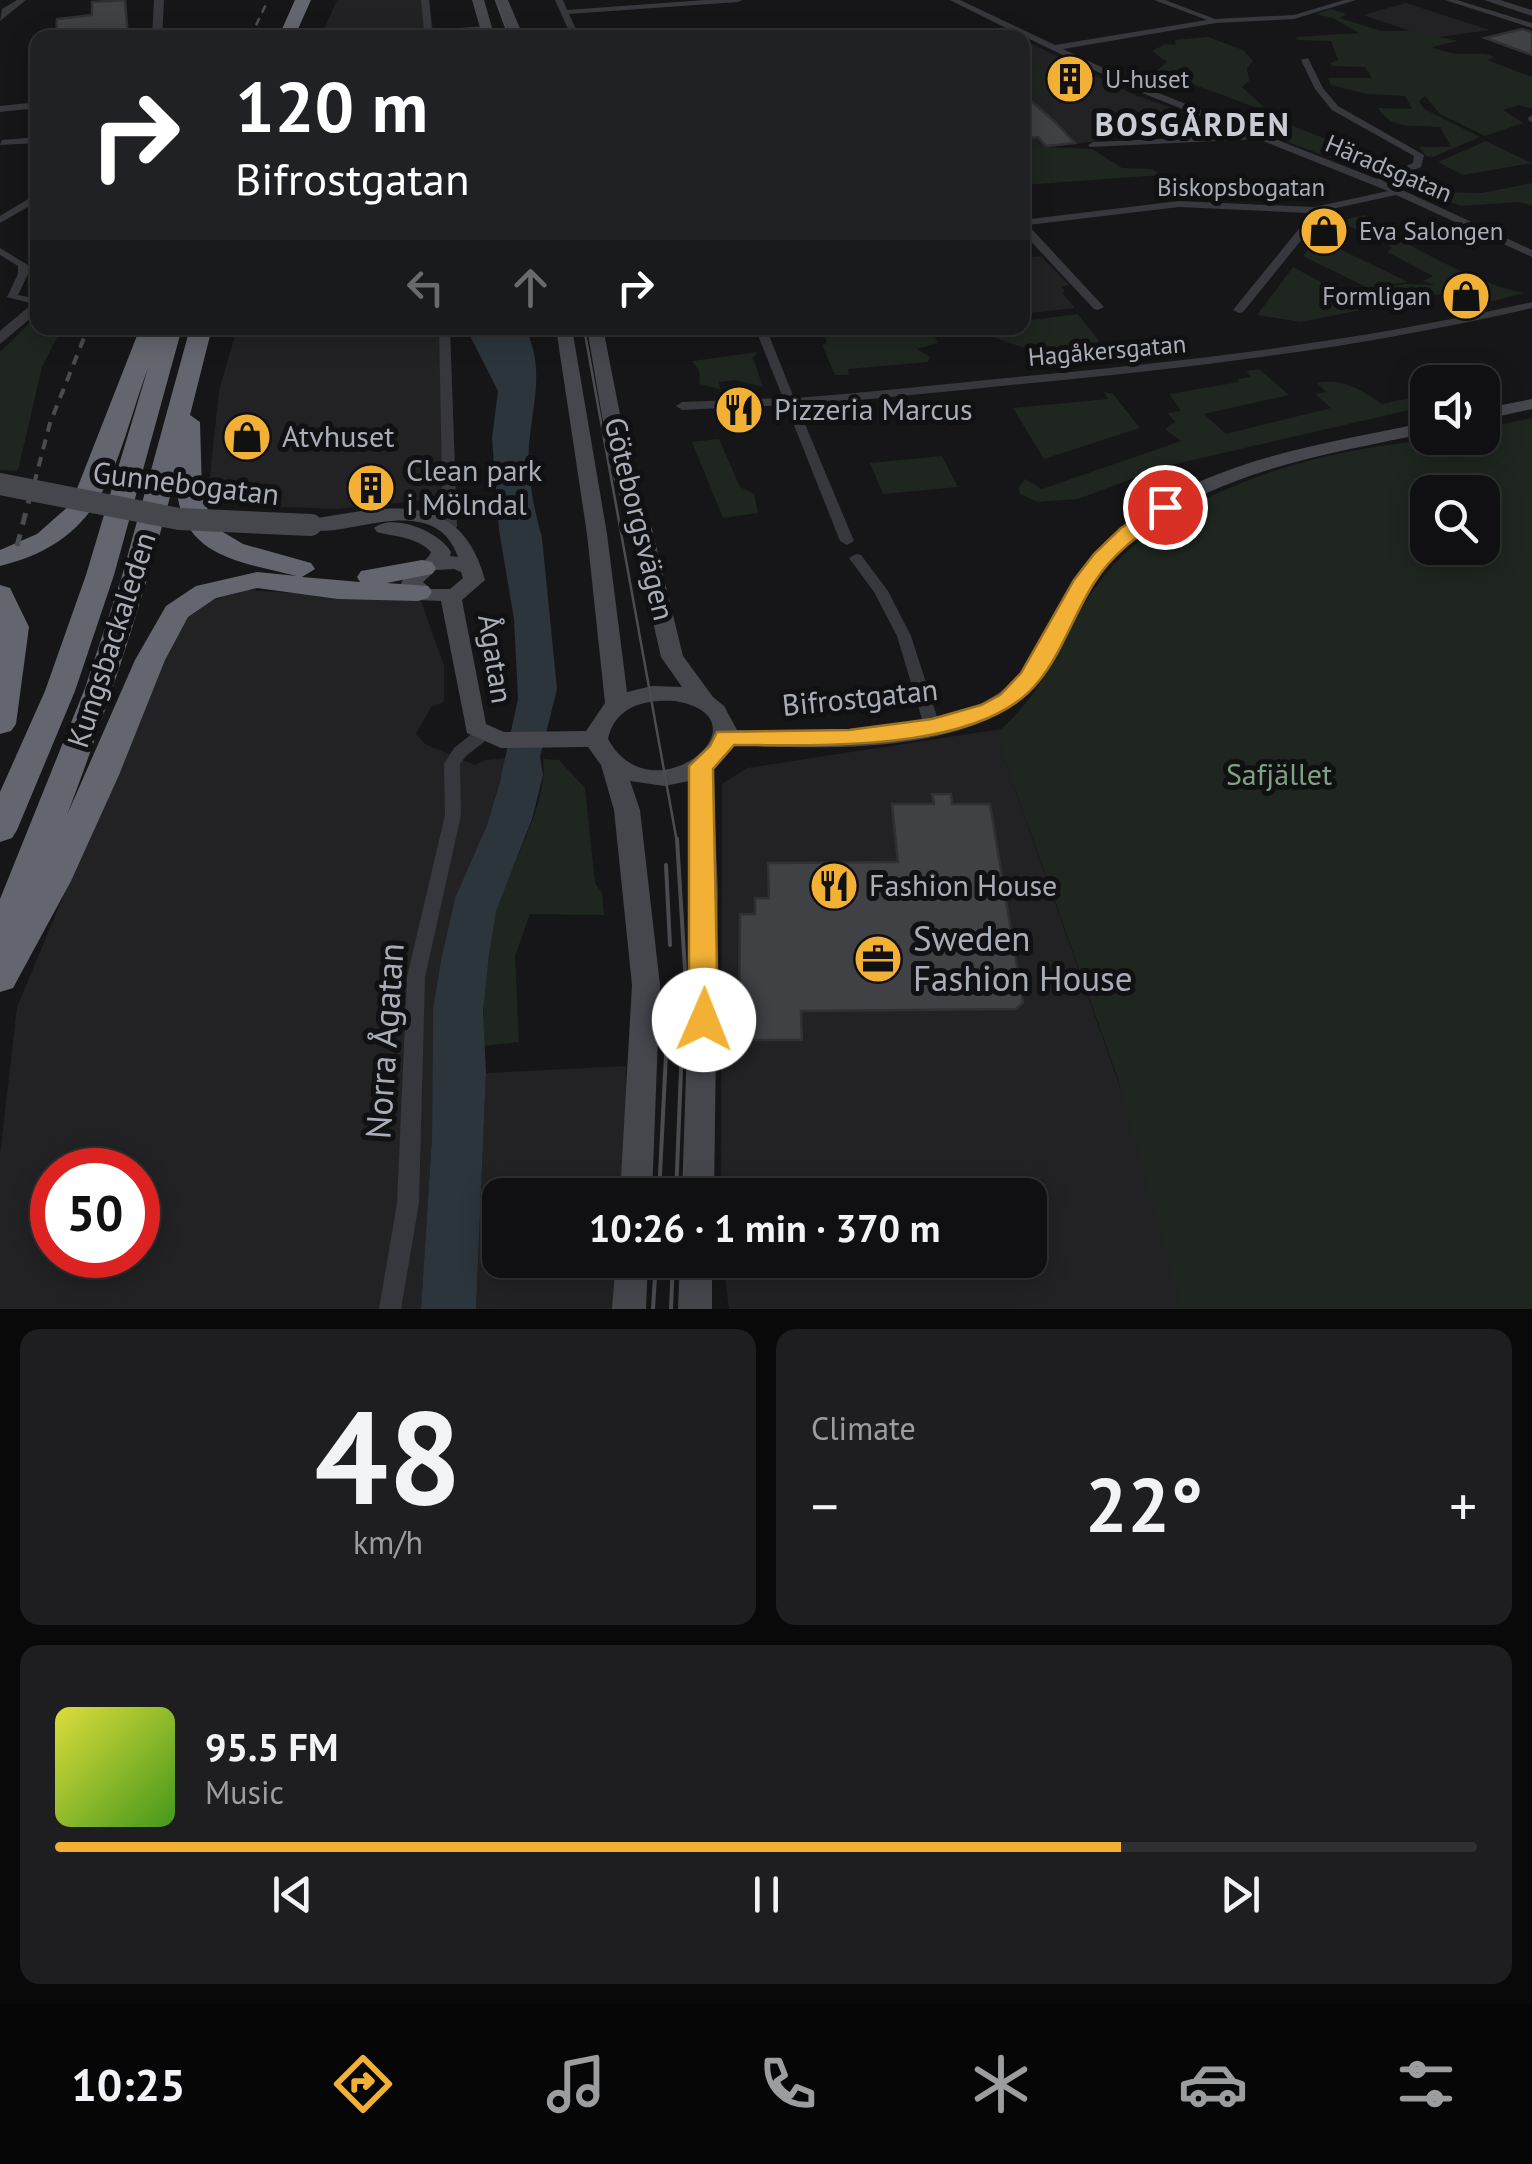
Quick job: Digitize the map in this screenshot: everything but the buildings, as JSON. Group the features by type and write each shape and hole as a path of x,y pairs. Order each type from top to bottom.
{"highway":[{"path":"290,30 304,0"},
{"path":"0,558 53,537 84,506 148,335"},
{"name":"Kungsbackaleden","path":"0,830 60,690 100,575 169,335"},
{"path":"197,342 187,441 189,492 201,530 211,540 260,559 341,576 426,574"},
{"name":"Kungsbackaleden","path":"0,945 100,688 136,576 197,342"},
{"path":"0,978 53,881 103,775 150,660 176,612 206,592 257,580 338,590 426,574"},
{"path":"0,594 14,627 0,724"}],"main road":[{"path":"478,0 486,30"},
{"path":"502,0 515,30"},
{"name":"Göteborgsvägen","path":"565,335 597,534 617,705"},
{"name":"Göteborgsvägen","path":"595,335 622,476 642,529 672,657 704,702 723,720 726,737"},
{"path":"1500,411 1532,404"},
{"name":"Bifrostgatan","path":"726,737 849,738 932,726 989,710 1020,690 1101,558 1128,532 1165,507 1210,484 1270,462 1410,431"},
{"name":"Gunnebogatan","path":"0,484 54,497 224,524 345,524 425,536 436,542 440,552 426,574"},
{"name":"Gunnebogatan","path":"0,495 54,497"},
{"path":"345,524 448,516 465,543 470,568"},
{"path":"426,574 455,562 470,568"},
{"name":"Ågatan","path":"426,574 433,597 451,596 471,585 474,578 470,568"},
{"name":"Ågatan","path":"451,596 464,653 471,722 492,737 596,739"},
{"path":"704,702 663,692 617,705 600,723 596,739 602,754 613,764 654,777 676,775 701,766 720,750 726,737"},
{"path":"613,764 627,810 646,985 637,1178"},
{"path":"698,1178 705,894 701,766"},
{"path":"629,1309 631,1278"},
{"path":"695,1309 696,1278"}],"street":[{"path":"0,20 4,11 22,0"},
{"path":"157,30 159,0"},
{"path":"425,0 430,30"},
{"path":"560,0 573,30"},
{"path":"566,12 738,0"},
{"name":"Häradsgatan","path":"954,0 1013,30"},
{"path":"1158,0 1216,20"},
{"path":"1304,0 1326,8"},
{"path":"1052,48 1216,20 1278,20 1352,0"},
{"path":"1449,0 1532,26"},
{"path":"1489,0 1532,13"},
{"name":"Häradsgatan","path":"1030,38 1145,91 1399,191 1532,254"},
{"path":"1305,60 1335,108 1419,155 1418,165 1376,182"},
{"path":"0,108 30,106"},
{"path":"1093,145 1258,136"},
{"path":"1,144 30,141"},
{"name":"Biskopsbogatan","path":"1030,223 1179,204 1314,210 1399,191"},
{"path":"0,220 30,201"},
{"path":"1239,310 1303,231 1314,210"},
{"path":"1030,233 1098,306"},
{"path":"0,251 23,264 23,274 12,297 30,300"},
{"name":"Hagåkersgatan","path":"682,406 1244,359 1441,326 1532,305"},
{"path":"0,338 30,310"},
{"path":"444,335 448,516"},
{"path":"763,335 847,542"},
{"path":"856,558 881,591 904,636 932,726"},
{"name":"Norra Ågatan","path":"390,1309 408,1204 416,977 452,814 452,764 460,752 492,737"}],"shaded area":[{"path":"337,0 429,0 433,30 324,30"},
{"path":"1406,3 1490,30 1432,38 1363,15"},
{"path":"1030,43 1137,96 1187,113 1091,123 1106,140 1030,149"},
{"path":"1041,256 1069,285 1062,287 1062,293 1075,308 1030,313 1030,257"},
{"path":"235,335 450,335 456,497 336,509 207,504 219,391"},
{"path":"470,335 528,335 536,371 529,467 542,538 557,689 540,757 543,775 532,819 496,911 489,954 483,1011 486,1073 476,1309 421,1309 432,1136 433,1008 455,898 487,825 518,699 514,619 499,530 492,438 498,391"},
{"path":"231,589 421,601 444,666 444,702 431,707 416,734 425,744 475,765 506,758 487,825 455,898 433,1008 432,1136 421,1309 0,1309 0,1155 17,1007 177,624"},
{"path":"1001,729 1001,749 1198,1309 729,1309 725,1278 1047,1278 1047,1178 721,1178 722,784 747,768"},
{"path":"626,1066 629,1130 625,1178 482,1178 482,1278 617,1278 614,1309 476,1309 486,1073"}],"green space":[{"path":"1331,9 1346,14 1340,18 1381,31 1411,31 1458,41 1432,47 1442,51 1495,57 1487,60 1532,77 1532,109 1519,105 1503,110 1523,123 1485,136 1440,114 1425,96 1419,101 1424,109 1480,137 1433,157 1426,156 1419,147 1451,147 1440,127 1397,124 1378,108 1412,109 1405,96 1367,94 1331,85 1328,78 1372,78 1365,67 1332,66 1330,63 1338,60 1331,41 1297,40 1296,37 1359,33 1333,18 1315,14"},
{"path":"1208,37 1243,50 1253,61 1247,68 1249,81 1242,87 1264,107 1156,71 1167,62 1152,51 1166,44 1176,45 1175,40"},
{"path":"1030,61 1079,95 1036,97 1030,92"},
{"path":"1290,125 1349,148 1330,158 1273,136 1289,130"},
{"path":"1486,141 1532,163 1463,175 1438,162"},
{"path":"1030,146 1092,149 1122,168 1152,169 1161,175 1030,184"},
{"path":"1532,183 1532,206 1520,202 1460,206 1428,192 1482,193"},
{"path":"1364,215 1371,219 1366,221 1443,263 1524,293 1490,302 1468,290 1443,285 1460,290 1301,322 1257,315 1293,267 1343,294 1375,301 1378,298 1353,294 1404,284 1435,285 1423,281 1433,276 1387,252 1392,248 1339,221"},
{"path":"1317,238 1408,282 1368,288 1303,256"},
{"path":"1078,314 1109,354 1105,361 1062,361 987,335 1030,335 1030,320"},
{"path":"30,323 30,335 58,335 42,367 17,471 0,470 0,352"},
{"path":"824,335 934,335 938,343 917,349 930,357 928,362 848,369 849,375 835,375 822,345 827,343"},
{"path":"758,352 753,358 763,387 735,380 719,382 720,389 700,384 699,370 692,361"},
{"path":"1259,369 1289,395 1204,414 1226,434 1331,408 1315,394 1326,392 1317,383 1344,384 1382,404 1410,398 1410,410 1166,466 1078,499 1038,502 1020,494 1025,479 1042,489 1181,441 1165,429 1175,422 1168,413 1181,411 1169,394 1239,382 1238,379 1251,377 1246,371"},
{"path":"1104,392 1113,394 1140,428 1044,459 1013,408 1108,399"},
{"name":"Safjället","path":"1532,418 1532,1309 1182,1309 1117,1076 1001,749 1001,729 1032,695 1090,595 1138,542 1180,513 1227,489 1278,470 1410,443 1410,455 1500,455 1500,425"},
{"path":"719,439 740,487 754,494 758,513 723,518 692,442"},
{"path":"942,456 958,487 883,494 870,463"},
{"path":"543,759 559,760 585,788 595,883 602,893 604,915 530,914 515,956 519,1042 484,1046 489,941 503,890 535,814"}],"tram line":[{"path":"496,0 507,30"},
{"path":"585,335 677,842"},
{"path":"677,839 685,970 677,1178"},
{"path":"666,865 670,945"},
{"path":"660,1178 668,1014"},
{"path":"653,1309 655,1278"},
{"path":"671,1309 672,1278"}],"railway":[{"path":"254,30 268,0"},
{"path":"34,484 50,423 85,335"},
{"path":"17,546 34,481"}],"place":[{"name":"U-huset","path":"1070,79"},
{"name":"Eva Salongen","path":"1324,231"},
{"name":"Formligan","path":"1466,296"},
{"name":"Pizzeria Marcus","path":"739,410"},
{"name":"Atvhuset","path":"247,437"},
{"name":"Clean park i Mölndal","path":"371,488"},
{"name":"Fashion House","path":"834,886"},
{"name":"Sweden Fashion House","path":"878,959"}],"district":[{"name":"BOSGÅRDEN","path":"1193,125"}],"route":[{"path":"704,1020 701,766 720,750 726,737 849,738 932,726 989,710 1008,700 1031,676 1101,558 1128,532 1165,507"}]}
